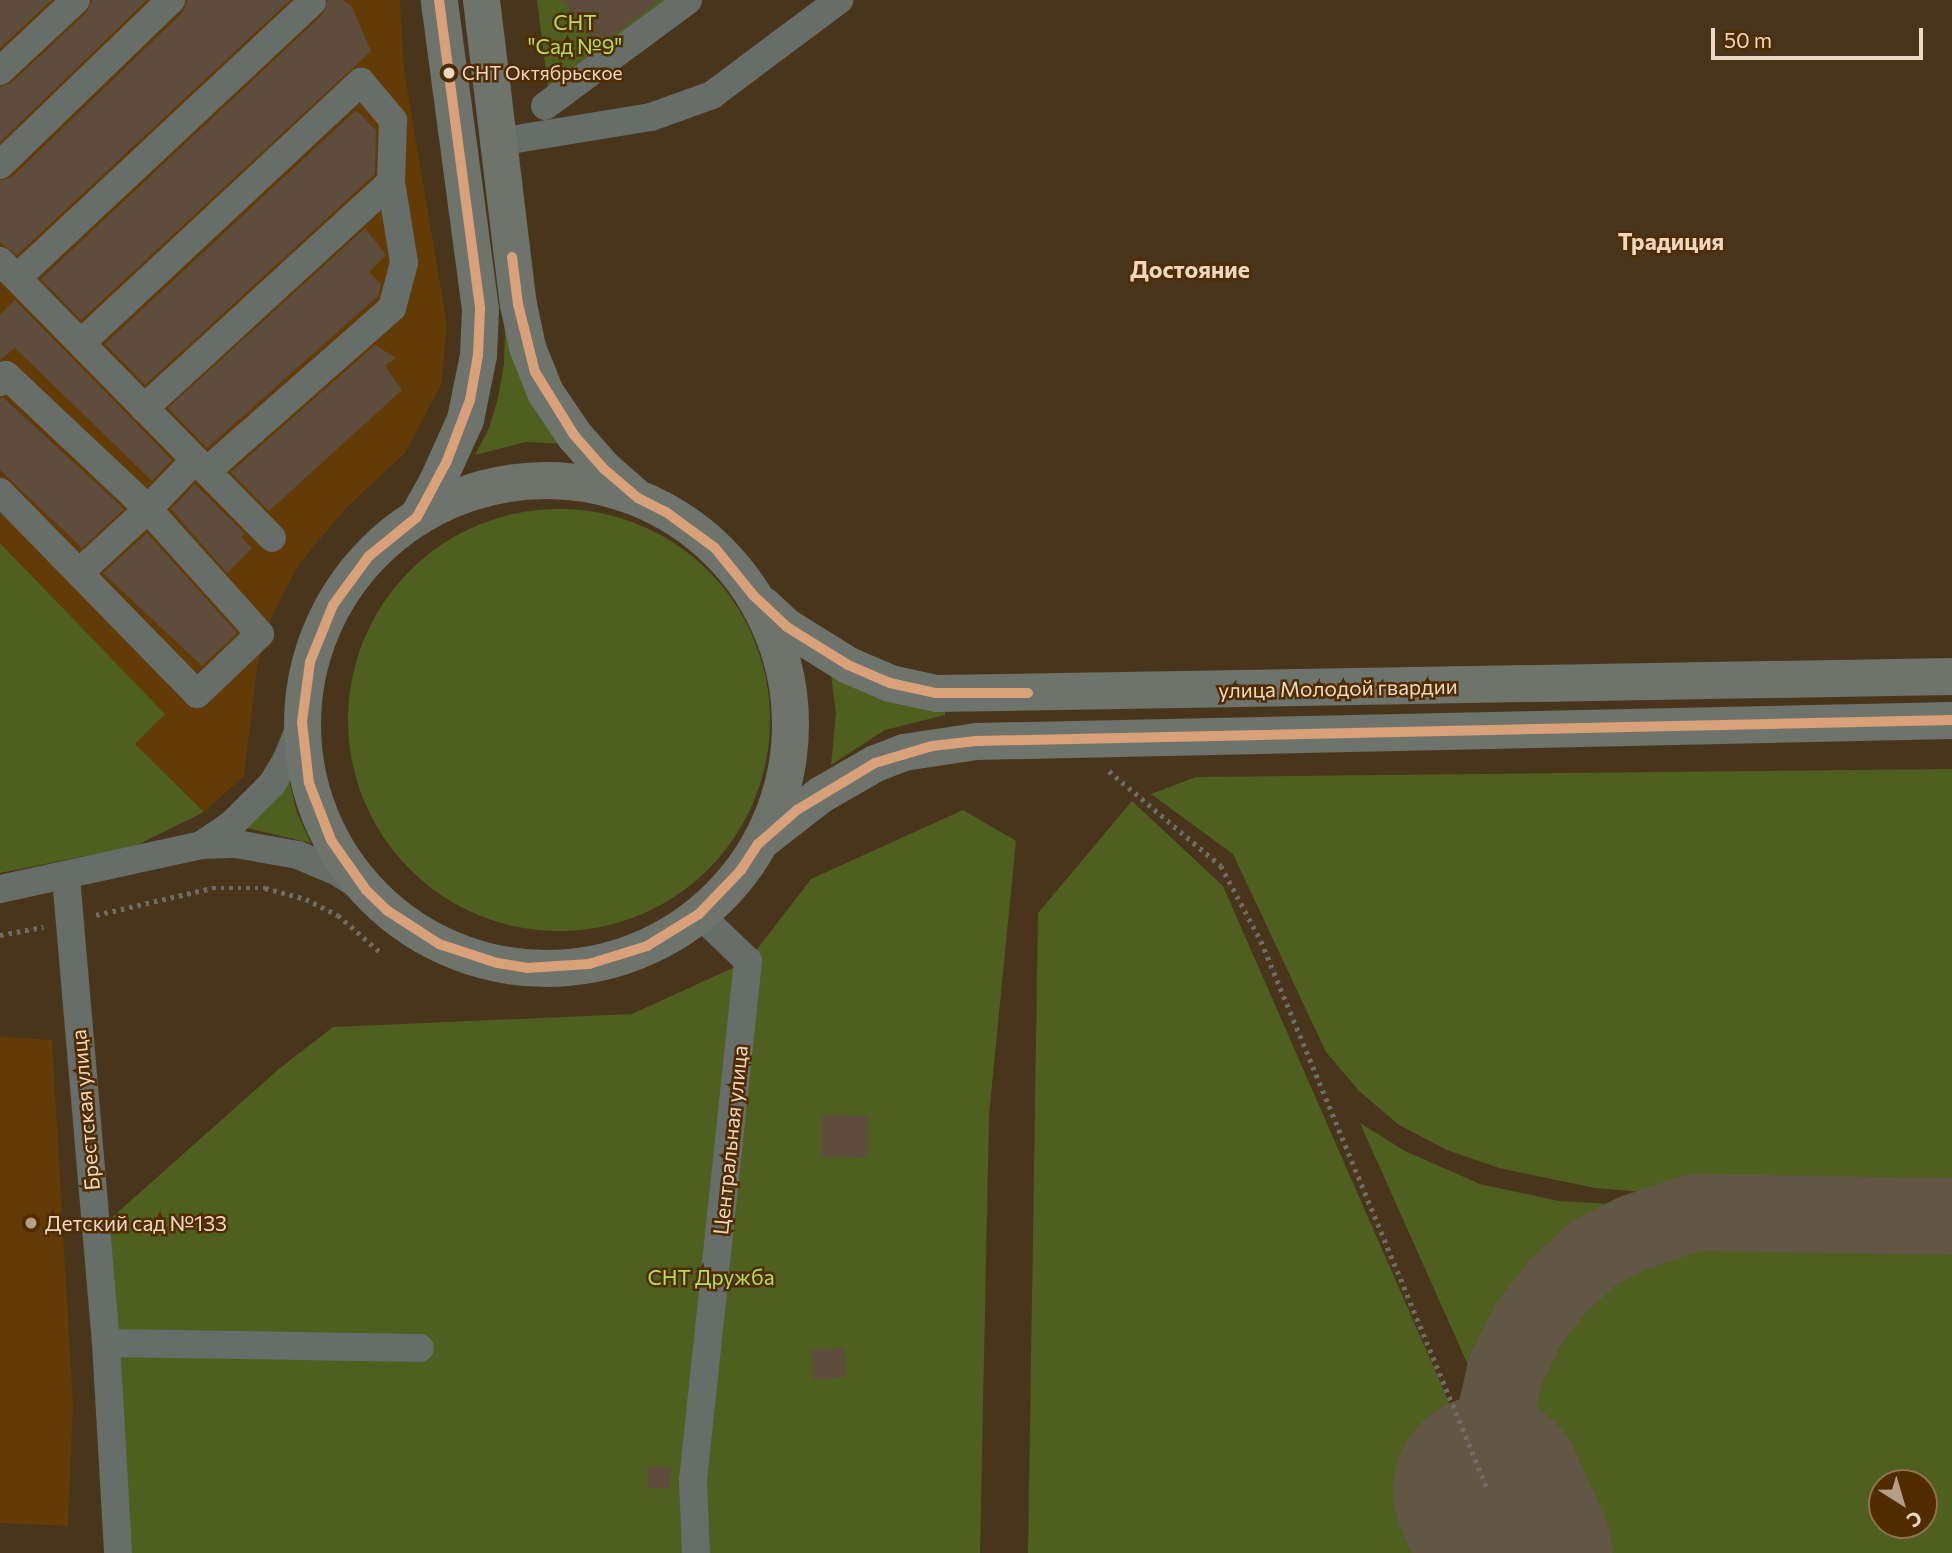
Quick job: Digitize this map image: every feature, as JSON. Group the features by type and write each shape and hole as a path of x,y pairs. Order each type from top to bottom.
{"main road":[{"path":"417,517 437,481 465,419 478,355 480,309 439,0"},
{"path":"481,0 518,304 535,372 574,435 604,468 638,498"},
{"path":"518,482 579,482 638,498 666,512 699,535 735,570 753,596 779,651 789,711 785,772 777,802 758,844 735,877 699,914 674,931 618,957 558,968 527,968 477,958 439,944 388,911 366,890 336,848 318,812 307,773 302,722 310,662 333,605 369,556 417,517 458,497 518,482"},
{"name":"улица Молодой гвардии","path":"753,596 787,627 848,665 890,683 936,693 1952,676"},
{"path":"758,844 797,810 875,763 903,752 976,741 1952,720"}],"street":[{"path":"0,71 76,0"},
{"path":"0,164 171,0"},
{"path":"545,106 688,0"},
{"path":"498,142 651,117 712,94 839,0"},
{"path":"272,538 8,269 312,2"},
{"path":"79,573 148,509 392,308 404,263 391,183 393,120 361,82 81,343"},
{"path":"144,408 391,183"},
{"path":"0,382 6,375 148,509 260,634 197,694 0,492"},
{"path":"201,845 231,825 272,784 286,761 302,722"},
{"path":"0,889 65,877 201,845 236,844 298,855 334,870 366,890"},
{"name":"Брестская улица","path":"65,877 87,1157 106,1343 118,1553"},
{"name":"Центральная улица","path":"696,1553 693,1480 748,961 699,914"},
{"path":"106,1343 420,1348"}],"path":[{"path":"1108,770 1221,866 1261,941 1488,1490"},
{"path":"0,935 212,888 265,888 306,899 338,915 380,952"}],"shaded area":[{"path":"0,0 400,0 404,71 447,325 441,385 405,453 346,508 299,564 273,614 257,667 244,776 204,812 134,744 165,714 0,543"},
{"name":"Детский сад №133","path":"0,1037 52,1040 73,1406 68,1526 0,1523"}],"green space":[{"name":"СНТ \"Сад №9\"","path":"537,0 696,0 549,96"},
{"path":"505,331 574,444 525,442 475,455 489,428 498,398 504,364"},
{"path":"559,509 600,513 640,525 676,544 708,571 735,603 754,639 766,679 770,720 766,761 754,801 735,837 708,869 676,896 640,915 600,927 559,931 518,927 478,915 442,896 410,869 383,837 364,801 352,761 348,720 352,679 364,639 383,603 410,571 442,544 478,525 518,513"},
{"path":"0,543 165,714 135,744 204,812 135,846 0,873"},
{"path":"829,660 945,703 945,715 885,730 831,765 836,713"},
{"path":"1952,769 1952,1196 1702,1197 1595,1188 1499,1168 1447,1150 1399,1125 1359,1091 1326,1052 1233,854 1151,794 1196,777"},
{"path":"289,780 297,813 311,843 246,828 270,806"},
{"path":"1132,801 1223,886 1515,1553 1028,1553 1038,913"},
{"name":"СНТ Дружба","path":"963,810 1016,841 989,1115 980,1553 108,1553 99,1229 280,1068 333,1027 632,1014 748,961 811,879"},
{"path":"1360,1123 1405,1151 1480,1184 1559,1201 1645,1206 1585,1235 1538,1276 1516,1301 1500,1327 1481,1394"},
{"path":"1698,1233 1952,1237 1952,1553 1550,1553 1515,1460 1507,1408 1521,1357 1544,1315 1577,1279 1616,1252 1658,1236"}],"building":[{"path":"0,0 52,0 0,48"},
{"path":"92,0 147,0 0,142 0,87 11,83 87,12"},
{"path":"187,0 290,0 17,255 0,242 0,181 12,177 183,12"},
{"path":"328,0 342,0 351,5 371,51 81,320 41,279 323,14"},
{"path":"562,0 660,0 597,47"},
{"path":"356,110 376,130 375,174 145,385 105,344"},
{"path":"365,228 386,255 369,272 381,284 378,296 207,448 168,408"},
{"path":"15,300 172,460 152,481 15,348 0,360 0,315"},
{"path":"375,345 396,358 385,366 402,390 269,511 231,472"},
{"path":"0,398 4,398 124,509 82,548 0,470"},
{"path":"195,484 245,534 241,537 252,548 227,573 171,509"},
{"path":"147,533 237,633 202,666 103,573"},
{"path":"822,1115 868,1116 867,1158 821,1157"},
{"path":"844,1348 846,1377 813,1379 811,1350"},
{"path":"649,1466 671,1467 670,1489 648,1488"}],"taxiway":[{"path":"1488,1490 1492,1428 1505,1370 1528,1323 1559,1284 1594,1252 1634,1232 1694,1212 1952,1216"}],"runway":[{"path":"1488,1490 1516,1553"}],"transit line":[{"path":"439,0 480,309 478,355 470,400 447,461 417,517 369,556 333,605 310,662 302,722 309,783 331,840 366,890 388,911 439,944 497,963 527,968 589,964 647,946 699,914 741,870 758,844 797,810 875,763 932,746 976,741 1952,720"},
{"path":"512,257 518,304 535,372 574,435 604,469 638,498 666,512 715,548 753,595 787,627 848,665 890,683 936,693 1028,693"}],"place":[{"name":"СНТ Октябрьское","path":"449,73"},
{"name":"Детский сад №133","path":"31,1223"}],"district":[{"name":"Традиция","path":"1671,241"},
{"name":"Достояние","path":"1190,269"}]}
